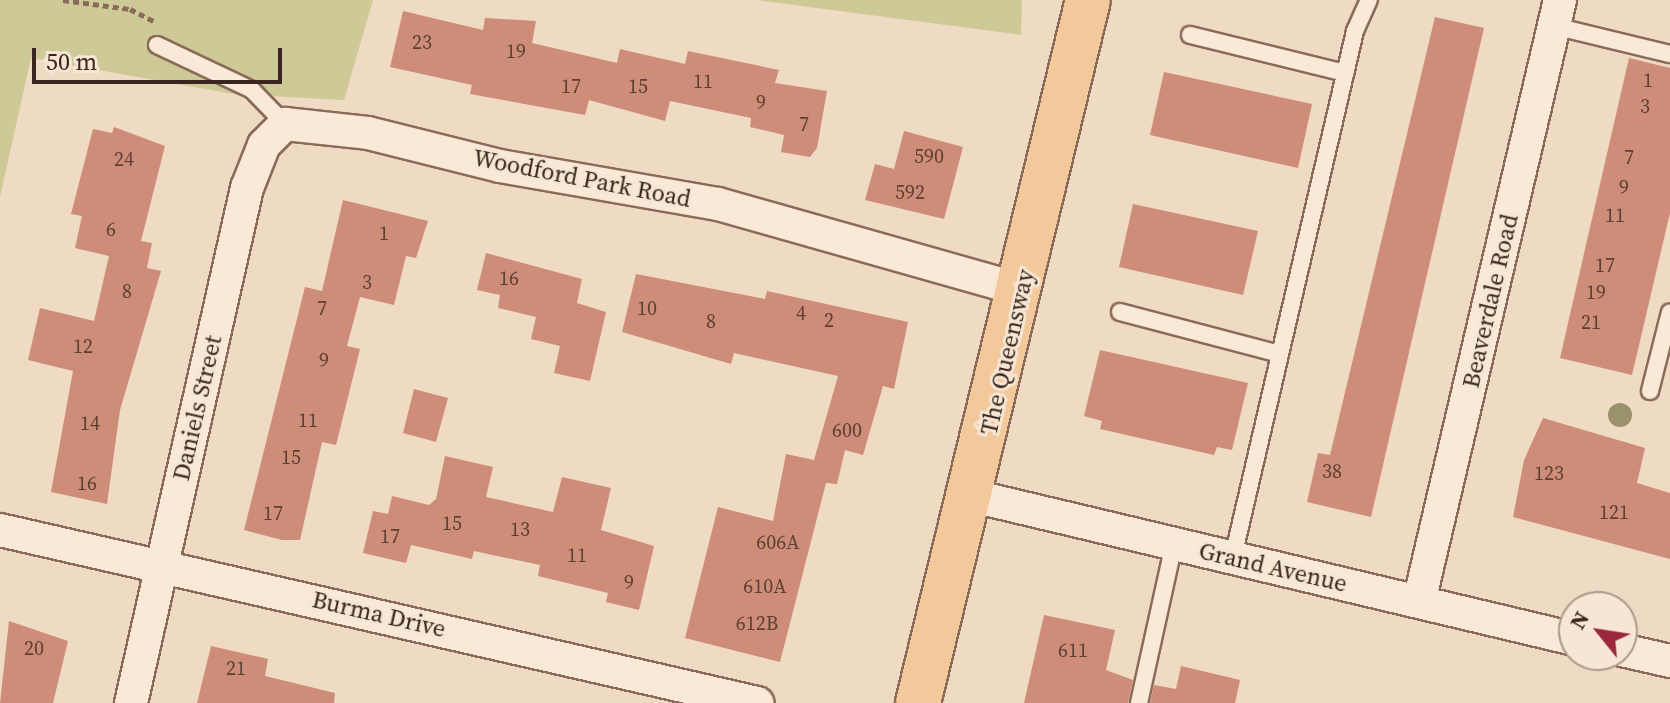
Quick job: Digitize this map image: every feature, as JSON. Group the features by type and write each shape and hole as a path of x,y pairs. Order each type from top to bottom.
{"main road":[{"name":"The Queensway","path":"918,703 973,496 1088,0"}],"street":[{"name":"Beaverdale Road","path":"1419,602 1557,13"},
{"name":"Woodford Park Road","path":"285,124 368,133 500,166 718,204 1022,290"},
{"name":"Daniels Street","path":"131,703 247,188 264,145 285,124"},
{"name":"Grand Avenue","path":"973,496 1558,635"},
{"name":"Burma Drive","path":"0,530 161,564 757,703"},
{"path":"1638,654 1670,661"}],"lane":[{"path":"1233,557 1345,73 1369,0"},
{"path":"1557,13 1670,54"},
{"path":"1190,35 1345,73"},
{"path":"157,45 252,90 285,124"},
{"path":"1120,312 1280,354"},
{"path":"1650,391 1670,312"},
{"path":"1139,703 1174,544"}],"path":[{"path":"63,0 130,9"}],"shaded area":[{"path":"0,0 373,0 344,100 233,94 31,58 0,197"},
{"path":"757,0 1022,0 1021,35"}],"building":[{"path":"403,11 483,30 485,18 536,21 532,43 617,63 620,49 685,64 688,51 779,70 775,83 827,91 817,148 810,157 781,152 784,135 750,127 751,118 670,101 665,121 589,100 585,115 470,94 472,85 390,67"},
{"path":"1435,17 1484,28 1371,517 1307,502 1318,453 1330,455"},
{"path":"1629,58 1670,68 1670,213 1632,375 1560,358"},
{"path":"1164,72 1312,104 1298,168 1150,135"},
{"path":"114,127 165,146 141,241 152,243 147,268 161,271 120,410 107,504 51,492 73,371 28,360 40,308 94,321 109,256 75,248 82,216 71,214 93,129 112,133"},
{"path":"904,131 963,147 944,219 865,200 875,164 894,169"},
{"path":"343,200 428,221 416,258 406,256 394,305 360,297 347,346 360,349 336,445 322,442 300,540 282,540 244,530 305,287 322,291"},
{"path":"1133,204 1258,231 1243,295 1119,267"},
{"path":"486,253 582,279 577,303 606,312 590,381 554,373 560,346 531,339 536,317 498,308 500,295 477,290"},
{"path":"636,274 765,299 767,291 908,322 894,389 883,386 863,455 845,450 837,484 826,483 780,662 685,638 718,507 773,521 786,454 814,460 838,376 734,353 731,364 622,332"},
{"path":"1100,350 1248,383 1232,450 1217,447 1214,455 1100,429 1102,421 1084,416"},
{"path":"414,389 448,398 436,442 403,433"},
{"path":"1543,418 1645,448 1637,483 1670,493 1670,559 1513,517 1524,460"},
{"path":"445,456 493,467 486,497 553,512 562,477 611,488 601,530 654,546 639,610 606,602 608,593 538,576 540,565 474,551 472,559 411,545 406,563 363,553 373,511 388,514 392,496 429,505 436,499"},
{"path":"1044,615 1115,630 1106,670 1133,680 1128,703 1024,703"},
{"path":"9,621 68,641 53,703 0,703"},
{"path":"211,646 268,659 265,676 335,693 334,703 197,703"},
{"path":"1181,666 1240,680 1235,703 1150,703 1154,685 1176,689"}]}
